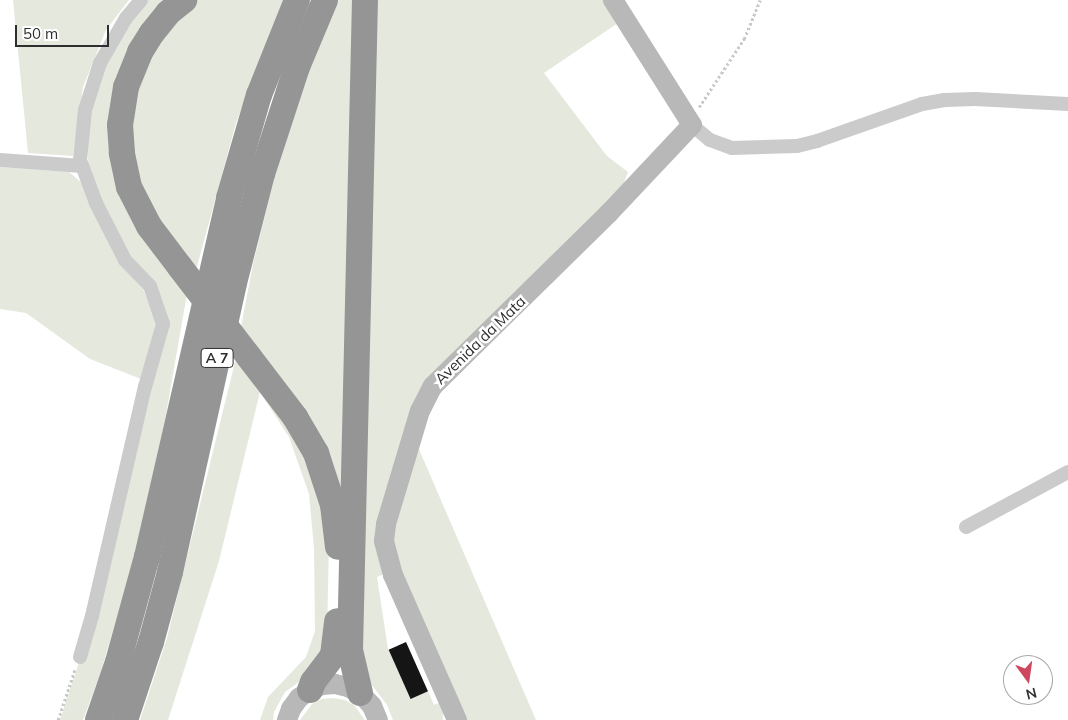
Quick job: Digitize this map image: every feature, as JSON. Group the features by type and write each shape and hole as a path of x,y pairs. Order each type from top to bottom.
{"highway":[{"path":"184,0 168,13 140,52 126,87 120,125 122,153 129,187 149,226 290,410 310,442 326,477 333,505 338,551 336,638 330,660 313,682 310,690"},
{"name":"A 7","path":"98,720 118,662 147,557 229,198 260,95 297,0"},
{"name":"A 7","path":"125,720 151,642 170,572 234,283 260,182 297,67 325,0"},
{"path":"360,693 350,650 365,0"}],"street":[{"path":"80,657 92,616 145,387 163,324 150,286 125,260 96,203 80,160 85,110 100,63 126,18 141,0"},
{"path":"613,0 691,123 710,140 732,148 797,146 817,142 922,104 945,100 975,99 1068,104"},
{"name":"Avenida da Mata","path":"457,720 393,575 384,541 386,524 420,411 433,386 609,213 691,123"},
{"path":"0,160 82,166"},
{"path":"966,527 1068,472"},
{"path":"287,720 291,709 299,698 310,690 322,685 336,684 360,693 372,706 378,720"}],"path":[{"path":"691,123 744,39 760,0"},
{"path":"58,720 80,657"}],"shaded area":[{"path":"13,0 129,0 106,30 83,87 73,156 28,153"},
{"path":"146,0 168,0 109,121 187,294 165,420 133,563 100,674 83,720 60,720 98,604 165,319 163,303 155,289 128,256 89,174 87,145 91,107 104,64 129,20"},
{"path":"194,0 283,0 236,123 195,274 155,226 124,129 163,26"},
{"path":"339,0 360,0 347,475 338,506 240,332 253,264 277,167 310,69"},
{"path":"373,0 605,0 621,21 544,73 607,156 628,172 622,188 424,388 386,573 377,577 388,649 428,691 434,705 443,701 443,720 393,720 387,705 371,684 359,646"},
{"path":"0,167 69,172 81,182 119,263 143,289 156,322 141,379 90,359 26,313 0,309"},
{"path":"236,358 262,389 309,462 322,501 329,542 327,638 310,674 285,692 274,712 273,720 260,720 268,697 306,657 315,631 314,548 309,494 289,437 260,392 219,561 168,720 140,720 167,638"},
{"path":"418,447 536,720 463,720 390,543"},
{"path":"334,698 345,700 354,705 365,720 300,720 312,704 322,699"}],"building":[{"path":"406,642 428,691 411,699 389,650"}]}
